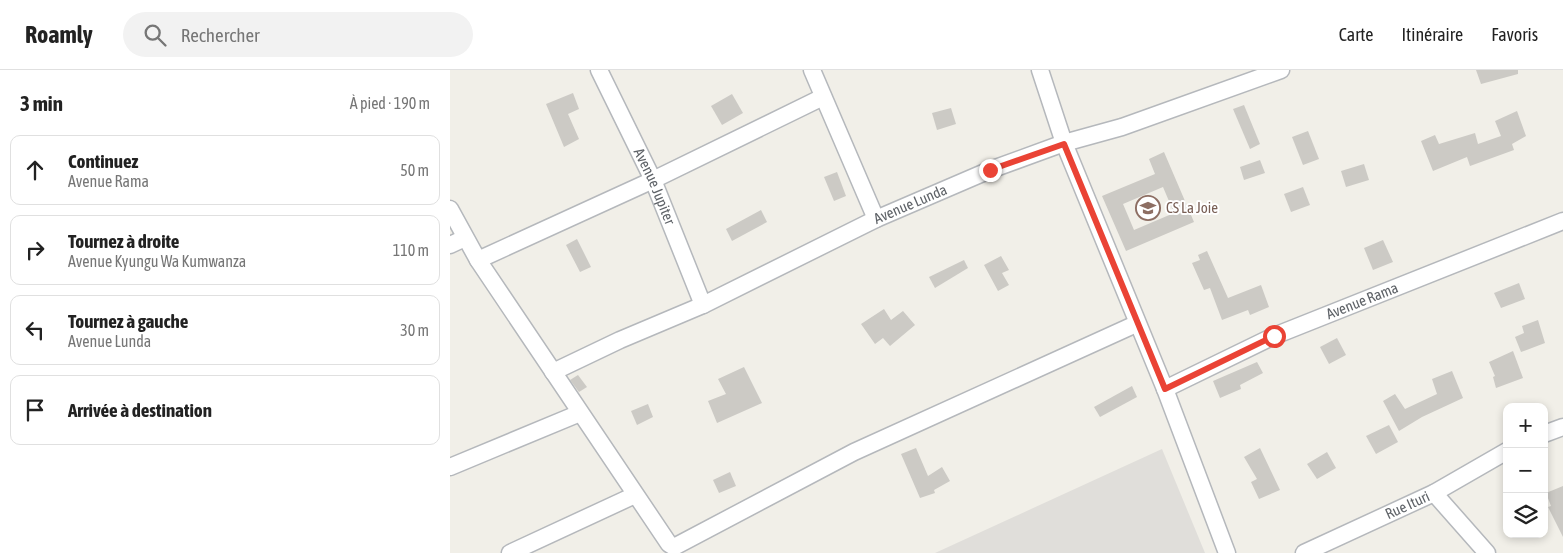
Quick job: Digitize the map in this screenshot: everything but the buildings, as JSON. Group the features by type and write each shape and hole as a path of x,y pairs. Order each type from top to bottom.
{"street":[{"name":"Avenue Jupiter","path":"599,70 653,180 703,305"},
{"path":"812,70 876,219"},
{"path":"1040,70 1064,144 1136,324 1165,389 1227,553"},
{"name":"Avenue Lunda","path":"553,372 620,340 703,305 876,219 990,170 1064,144 1122,127 1281,70"},
{"path":"478,260 653,180 823,97"},
{"path":"450,209 458,242 478,260 635,495 669,544 674,547 854,452 1136,324"},
{"name":"Avenue Rama","path":"1165,389 1274,336 1563,221"},
{"path":"450,468 580,413"},
{"path":"1548,433 1563,427"},
{"name":"Rue Ituri","path":"1304,553 1434,493 1503,454"},
{"path":"1434,493 1486,553"},
{"path":"510,553 635,495"}],"shaded area":[{"path":"1162,449 1205,553 935,553"}],"place":[{"name":"CS La Joie","path":"1148,208"}],"route":[{"path":"990,170 1064,144 1136,324 1165,389 1274,336"}]}
